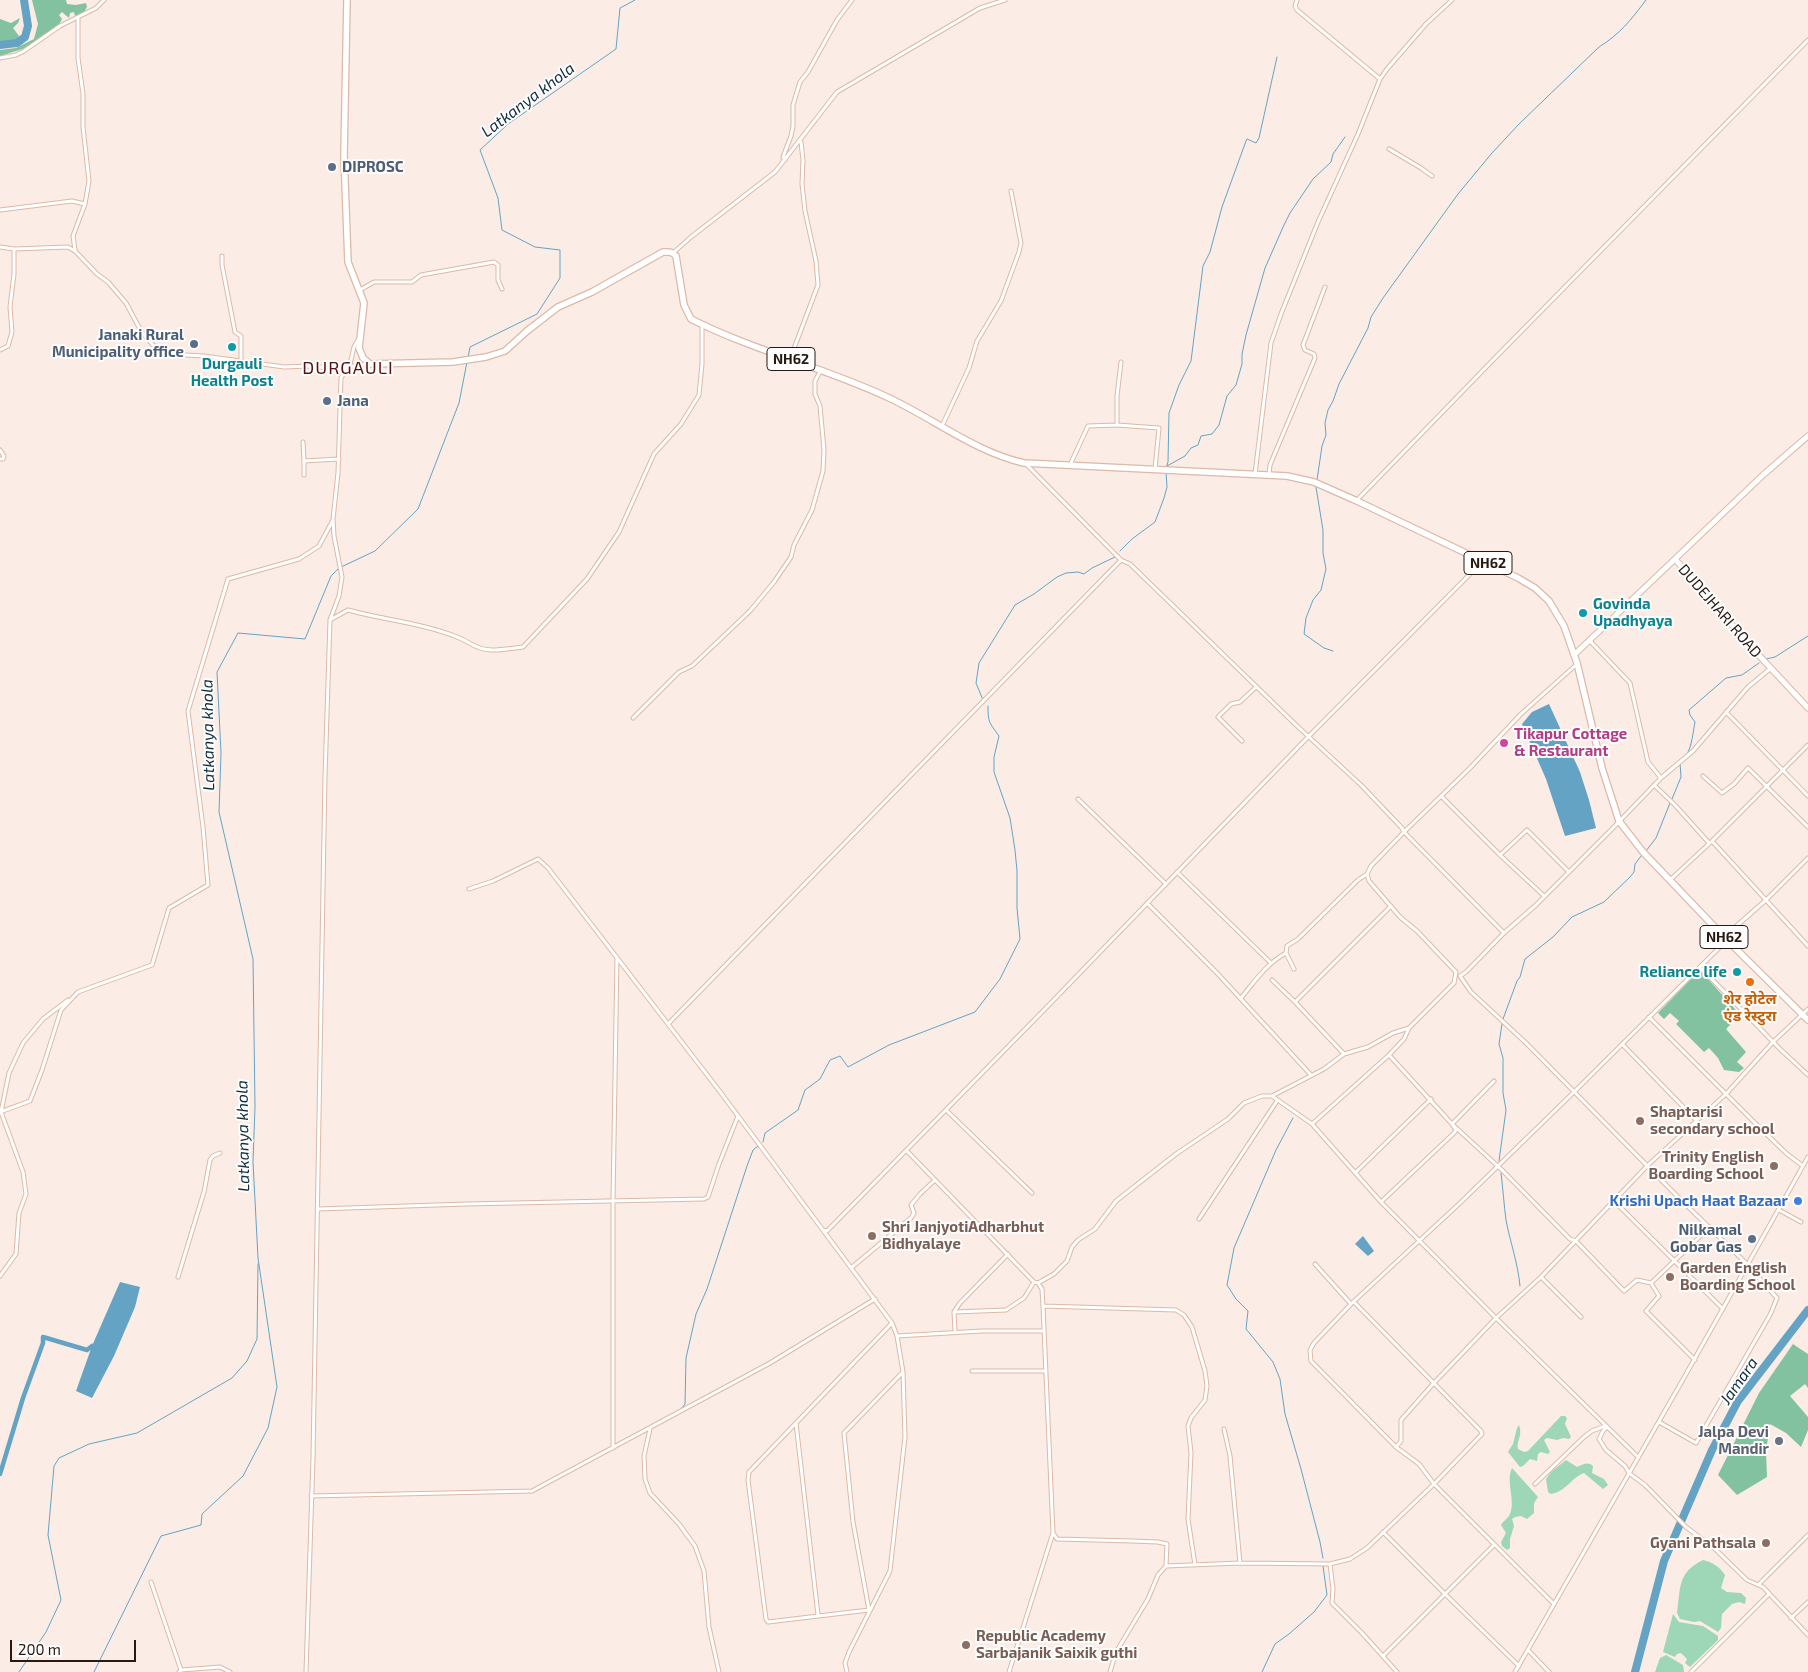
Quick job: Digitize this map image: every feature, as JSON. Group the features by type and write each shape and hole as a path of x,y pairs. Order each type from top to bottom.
{"main road":[{"path":"347,0 344,155 348,262 364,303 359,348 363,358 370,364 453,362 486,357 505,351 558,307 600,288 663,252 673,253"},
{"name":"NH62","path":"673,253 678,261 684,305 691,319 702,325 886,396 991,453 1024,463 1255,474 1301,478 1357,501 1484,560 1535,588 1549,601 1564,626 1577,663 1607,786 1619,821 1641,850 1808,1020"}],"street":[{"path":"0,58 16,55 24,51 60,26 101,4 104,0"},
{"path":"785,160 783,157 791,136 793,105 800,82 808,72 837,20 852,0"},
{"path":"673,253 775,172 837,92 980,8 1005,0"},
{"path":"1297,0 1295,6 1297,10 1380,79"},
{"path":"1255,474 1271,343 1305,252 1358,134 1380,79 1398,54 1452,0"},
{"path":"75,250 73,236 85,204 89,181 83,128 83,94 78,58 78,17"},
{"path":"1357,501 1808,40"},
{"path":"790,359 818,285 816,261 805,211 801,140"},
{"path":"1389,149 1432,176"},
{"path":"942,426 969,368 977,341 1001,301 1019,252 1021,243 1011,191"},
{"path":"0,210 72,201 85,204"},
{"path":"0,247 14,249 68,247 75,250 97,274 108,282 126,303 141,331 152,345 168,354 241,360 291,368 309,366 340,369 370,364"},
{"path":"0,350 8,346 12,332 10,307 14,274 14,249"},
{"path":"222,256 222,265 235,332 241,336 241,360"},
{"path":"360,290 374,282 412,282 421,275 494,262 498,265 498,280 502,289"},
{"path":"1269,475 1270,465 1316,358 1314,354 1305,350 1303,345 1325,287"},
{"path":"330,620 348,610 458,637 473,646 492,650 523,647 586,579 619,532 654,454 681,424 699,395 702,364 702,325"},
{"path":"306,1672 330,620 339,596 342,577 334,536 333,520 339,459 341,378 359,340"},
{"path":"1117,425 1117,396 1121,362"},
{"path":"634,718 679,672 692,666 750,611 774,582 791,557 794,545 812,510 823,471 822,421 820,406 815,394 815,381 821,370"},
{"path":"1070,465 1088,426 1117,425 1159,428 1155,470"},
{"name":"DUDEJHARI ROAD","path":"1808,436 1763,475 1674,560 1808,708"},
{"path":"303,442 304,475"},
{"path":"0,450 4,456 3,459 0,459"},
{"path":"304,461 339,459"},
{"path":"1024,463 1121,560 1130,564 1321,749 1361,784 1398,823 1404,832 1504,933"},
{"path":"0,1276 16,1254 19,1213 26,1194 22,1172 1,1112 8,1073 20,1048 43,1019 78,992 152,965 170,908 208,885 203,827 188,711 228,579 300,559 319,546 333,520"},
{"path":"668,1024 1121,560"},
{"path":"823,1230 827,1231 1309,736 1484,560"},
{"path":"1574,655 1674,560"},
{"path":"1590,641 1630,683 1648,762 1661,778"},
{"path":"1577,663 1520,714 1371,866 1368,874 1369,881 1400,917 1418,931 1460,976 1472,992 1526,1043 1710,1227 1777,1298 1770,1315 1696,1443 1659,1422"},
{"path":"1460,976 1569,872 1661,778 1693,751 1748,687 1771,668"},
{"path":"1242,742 1218,717 1231,704 1240,702 1256,687"},
{"path":"1726,712 1808,796"},
{"path":"1670,880 1808,744"},
{"path":"1703,776 1722,794 1748,768 1808,827"},
{"path":"1654,785 1808,946"},
{"path":"1441,796 1544,896"},
{"path":"1078,799 1166,884"},
{"path":"1500,855 1527,830 1569,872"},
{"path":"1554,1604 1434,1484 1419,1464 1396,1447 1311,1361 1310,1350 1314,1343 1352,1303 1574,1092 1808,858"},
{"path":"469,889 492,881 538,860 548,868 738,1116 892,1323 897,1336 903,1372 905,1436 890,1571 849,1652 846,1663 847,1672"},
{"path":"1177,872 1271,963"},
{"path":"1294,969 1286,953 1287,946 1298,939 1358,880 1368,874"},
{"path":"1147,903 1241,998 1311,1074"},
{"path":"1294,1002 1391,906"},
{"path":"1241,998 1257,976 1286,953"},
{"path":"613,1448 613,1201 617,957"},
{"path":"1702,969 1808,1075"},
{"path":"1312,1124 1389,1055 1404,1039 1409,1028 1454,983 1456,972"},
{"path":"1272,980 1344,1054"},
{"path":"1,1112 30,1101 61,1010 78,992"},
{"path":"1396,1447 1401,1441 1401,1420 1433,1384 1496,1318 1541,1277 1648,1165 1726,1094 1773,1042 1808,1008"},
{"path":"1649,1017 1787,1154 1803,1166"},
{"path":"954,1312 1006,1310 1024,1298 1036,1282 1054,1274 1067,1261 1072,1247 1078,1240 1095,1229 1116,1201 1176,1154 1228,1119 1244,1103 1262,1096 1272,1096 1311,1074 1324,1069 1344,1054 1368,1047 1393,1033 1409,1028"},
{"path":"1622,1044 1696,1120"},
{"path":"1381,1202 1456,1130 1431,1099 1389,1055"},
{"path":"1452,1124 1494,1081"},
{"path":"1272,1096 1312,1124 1381,1202 1638,1457"},
{"path":"1356,1173 1431,1099"},
{"path":"1200,1219 1277,1101"},
{"path":"946,1110 1032,1193"},
{"path":"318,1209 704,1199 708,1197 738,1116"},
{"path":"1452,1124 1498,1166 1570,1239 1576,1241 1624,1291 1637,1280 1651,1283 1659,1296 1646,1311 1647,1313 1695,1360"},
{"path":"906,1150 1042,1289 1053,1534 1009,1672"},
{"path":"178,1277 204,1192 210,1160 213,1156 220,1153"},
{"path":"1515,1672 1695,1360 1808,1157"},
{"path":"850,1268 911,1218 914,1213 911,1206 920,1194 935,1180"},
{"path":"1614,1201 1723,1309"},
{"path":"1779,1210 1801,1222"},
{"path":"1651,1283 1710,1227"},
{"path":"956,1332 954,1312 960,1303 1008,1254"},
{"path":"1166,1566 1240,1563 1330,1564 1350,1559 1367,1548 1434,1484 1482,1434 1315,1264"},
{"path":"1541,1277 1581,1317"},
{"path":"311,1496 532,1491 770,1363 875,1299"},
{"path":"1043,1306 1176,1310 1184,1315 1192,1327 1205,1371 1207,1386 1205,1400 1191,1418 1188,1426 1191,1453 1188,1519 1195,1565"},
{"path":"869,1610 768,1622 748,1480 749,1472 892,1323"},
{"path":"897,1336 956,1332 1044,1331"},
{"path":"972,1371 1046,1371"},
{"path":"869,1610 853,1522 844,1433 903,1372"},
{"path":"796,1422 818,1615"},
{"path":"1606,1426 1599,1439 1606,1450 1625,1466 1629,1473 1645,1485 1686,1527 1714,1549 1747,1580 1763,1587 1808,1635"},
{"path":"1535,1484 1574,1445 1592,1431 1606,1426"},
{"path":"650,1428 644,1456 645,1479 650,1493 679,1524 695,1546 704,1571 709,1627 719,1672"},
{"path":"1224,1429 1230,1456 1240,1563"},
{"path":"1383,1532 1519,1666"},
{"path":"1053,1534 1057,1539 1132,1540 1167,1544 1166,1566 1158,1575 1148,1599 1116,1652 1110,1672"},
{"path":"1758,1586 1808,1535"},
{"path":"1383,1656 1494,1544"},
{"path":"1330,1564 1333,1588 1332,1604 1397,1672"},
{"path":"151,1582 180,1671 220,1667 230,1672"},
{"path":"1691,1672 1769,1594"},
{"path":"1791,1618 1808,1602"},
{"path":"1528,1650 1549,1672"}],"green space":[{"path":"32,0 66,0 67,4 86,3 87,7 83,14 75,16 74,12 70,13 69,18 62,12 59,15 62,19 60,23 29,47 0,56 0,50 16,48 34,39 38,24"},
{"path":"20,18 13,28 19,36 16,41 11,43 0,42 0,19 11,23"},
{"path":"1700,970 1743,1018 1739,1023 1733,1022 1726,1029 1746,1052 1737,1062 1744,1068 1739,1072 1724,1070 1718,1058 1709,1048 1704,1052 1676,1024 1679,1021 1670,1013 1664,1019 1658,1013"},
{"path":"1793,1344 1808,1354 1808,1388 1805,1384 1790,1396 1808,1417 1808,1430 1801,1447 1786,1433 1770,1424 1766,1451 1767,1477 1737,1495 1718,1475 1759,1393"},
{"path":"1561,1416 1567,1418 1565,1424 1571,1437 1569,1439 1557,1440 1547,1438 1544,1440 1550,1452 1548,1454 1541,1452 1538,1454 1537,1461 1530,1459 1520,1467 1508,1452 1513,1444 1519,1425 1518,1449 1524,1452 1528,1451"},
{"path":"1566,1460 1577,1467 1585,1464 1593,1466 1592,1473 1604,1479 1608,1485 1603,1489 1584,1473 1561,1490 1551,1494 1548,1492 1546,1479 1551,1472"},
{"path":"1512,1468 1538,1497 1534,1503 1534,1513 1527,1519 1521,1516 1512,1519 1514,1526 1510,1539 1510,1548 1507,1550 1502,1546 1501,1542 1506,1533 1501,1525 1509,1516 1512,1505 1510,1474"},
{"path":"1703,1560 1715,1565 1725,1575 1721,1588 1727,1592 1741,1593 1746,1598 1745,1604 1739,1602 1732,1604 1722,1614 1721,1628 1718,1632 1700,1621 1694,1622 1680,1619 1677,1613 1680,1588 1684,1576"},
{"path":"1673,1614 1679,1622 1703,1626 1718,1636 1718,1640 1690,1667 1685,1663 1687,1659 1681,1653 1675,1657 1663,1652"},
{"path":"1666,1655 1683,1665 1684,1672 1655,1672 1660,1658"}],"water":[{"path":"1549,704 1580,772 1596,828 1565,836 1546,779 1522,724 1532,712"},
{"path":"1363,1236 1374,1251 1368,1256 1355,1244"},
{"path":"120,1282 140,1287 135,1307 114,1356 92,1398 76,1391 92,1346"}],"waterway":[{"path":"0,45 17,43 25,37 28,26 24,0"},
{"name":"Latkanya khola","path":"468,358 470,347 537,314 560,278 560,250 535,247 502,230 498,198 480,150 508,124 616,49 620,8 635,0"},
{"path":"1317,480 1322,446 1326,435 1325,423 1328,410 1339,384 1368,328 1371,317 1383,298 1458,194 1492,153 1519,124 1599,47 1625,26 1646,0"},
{"path":"1166,468 1168,462 1169,413 1179,385 1191,361 1203,266 1210,252 1222,207 1246,141 1247,139 1256,143 1259,138 1277,57"},
{"path":"1167,466 1185,456 1191,448 1198,445 1201,436 1212,434 1219,425 1227,396 1236,385 1242,364 1246,335 1265,268 1290,213 1313,179 1331,162 1333,154 1345,137"},
{"name":"Latkanya khola","path":"94,1672 161,1536 201,1525 202,1514 243,1476 268,1428 277,1387 258,1258 253,1162 255,1107 253,959 219,812 221,753 217,672 238,633 305,639 331,576 339,568 375,551 418,509 459,403 467,362"},
{"path":"1120,551 1132,539 1155,522 1167,487 1166,472"},
{"path":"1316,487 1323,530 1323,553 1326,569 1321,590 1313,600 1306,618 1304,634 1324,648 1333,651"},
{"path":"983,700 976,683 979,663 1015,605 1057,577 1066,573 1078,572 1084,574 1115,557"},
{"path":"1766,659 1775,657 1808,636"},
{"path":"1687,754 1695,722 1689,710 1726,678 1742,675 1759,663"},
{"path":"763,1142 765,1133 798,1110 805,1090 820,1079 830,1060 840,1056 848,1067 889,1045 975,1012 1000,979 1020,939 1015,850 1010,818 994,772 994,757 999,736 990,722 988,706"},
{"path":"1672,799 1681,777 1680,763"},
{"path":"1646,851 1656,838 1670,803"},
{"path":"1503,1019 1520,977 1525,959 1553,937 1572,917 1604,902 1630,877 1634,872 1635,864 1641,856"},
{"path":"1499,1161 1506,1110 1503,1093 1503,1058 1499,1044 1502,1024"},
{"path":"1293,1118 1276,1150 1234,1248 1227,1285 1236,1299 1248,1311 1246,1329 1273,1362 1280,1379 1285,1414 1323,1558"},
{"path":"681,1409 685,1404 686,1358 696,1314 707,1289 747,1166 753,1150 758,1146"},
{"path":"1501,1173 1506,1220 1518,1269 1520,1286"},
{"path":"19,1672 46,1632 61,1600 48,1535 54,1466 59,1458 89,1444 137,1433 232,1378 247,1361 257,1339 258,1264"},
{"name":"Jamara","path":"1635,1672 1664,1561 1712,1450 1738,1401 1808,1310"},
{"path":"0,1474 23,1398 43,1343 43,1337 87,1350 92,1346"},
{"path":"1262,1672 1275,1644 1314,1612 1327,1595 1323,1566"}],"place":[{"name":"DIPROSC","path":"332,167"},
{"name":"Janaki Rural Municipality office","path":"194,344"},
{"name":"Durgauli Health Post","path":"232,347"},
{"name":"Jana","path":"327,401"},
{"name":"Govinda Upadhyaya","path":"1583,613"},
{"name":"Tikapur Cottage & Restaurant","path":"1504,743"},
{"name":"Reliance life","path":"1737,972"},
{"name":"शेर होटेल एंड रेस्टुरा","path":"1750,982"},
{"name":"Shaptarisi secondary school","path":"1640,1121"},
{"name":"Trinity English Boarding School","path":"1774,1166"},
{"name":"Krishi Upach Haat Bazaar","path":"1798,1201"},
{"name":"Shri JanjyotiAdharbhut Bidhyalaye","path":"872,1236"},
{"name":"Nilkamal Gobar Gas","path":"1752,1239"},
{"name":"Garden English Boarding School","path":"1670,1277"},
{"name":"Jalpa Devi Mandir","path":"1779,1441"},
{"name":"Gyani Pathsala","path":"1766,1543"},
{"name":"Republic Academy Sarbajanik Saixik guthi","path":"966,1645"}],"district":[{"name":"DURGAULI","path":"348,368"}]}
